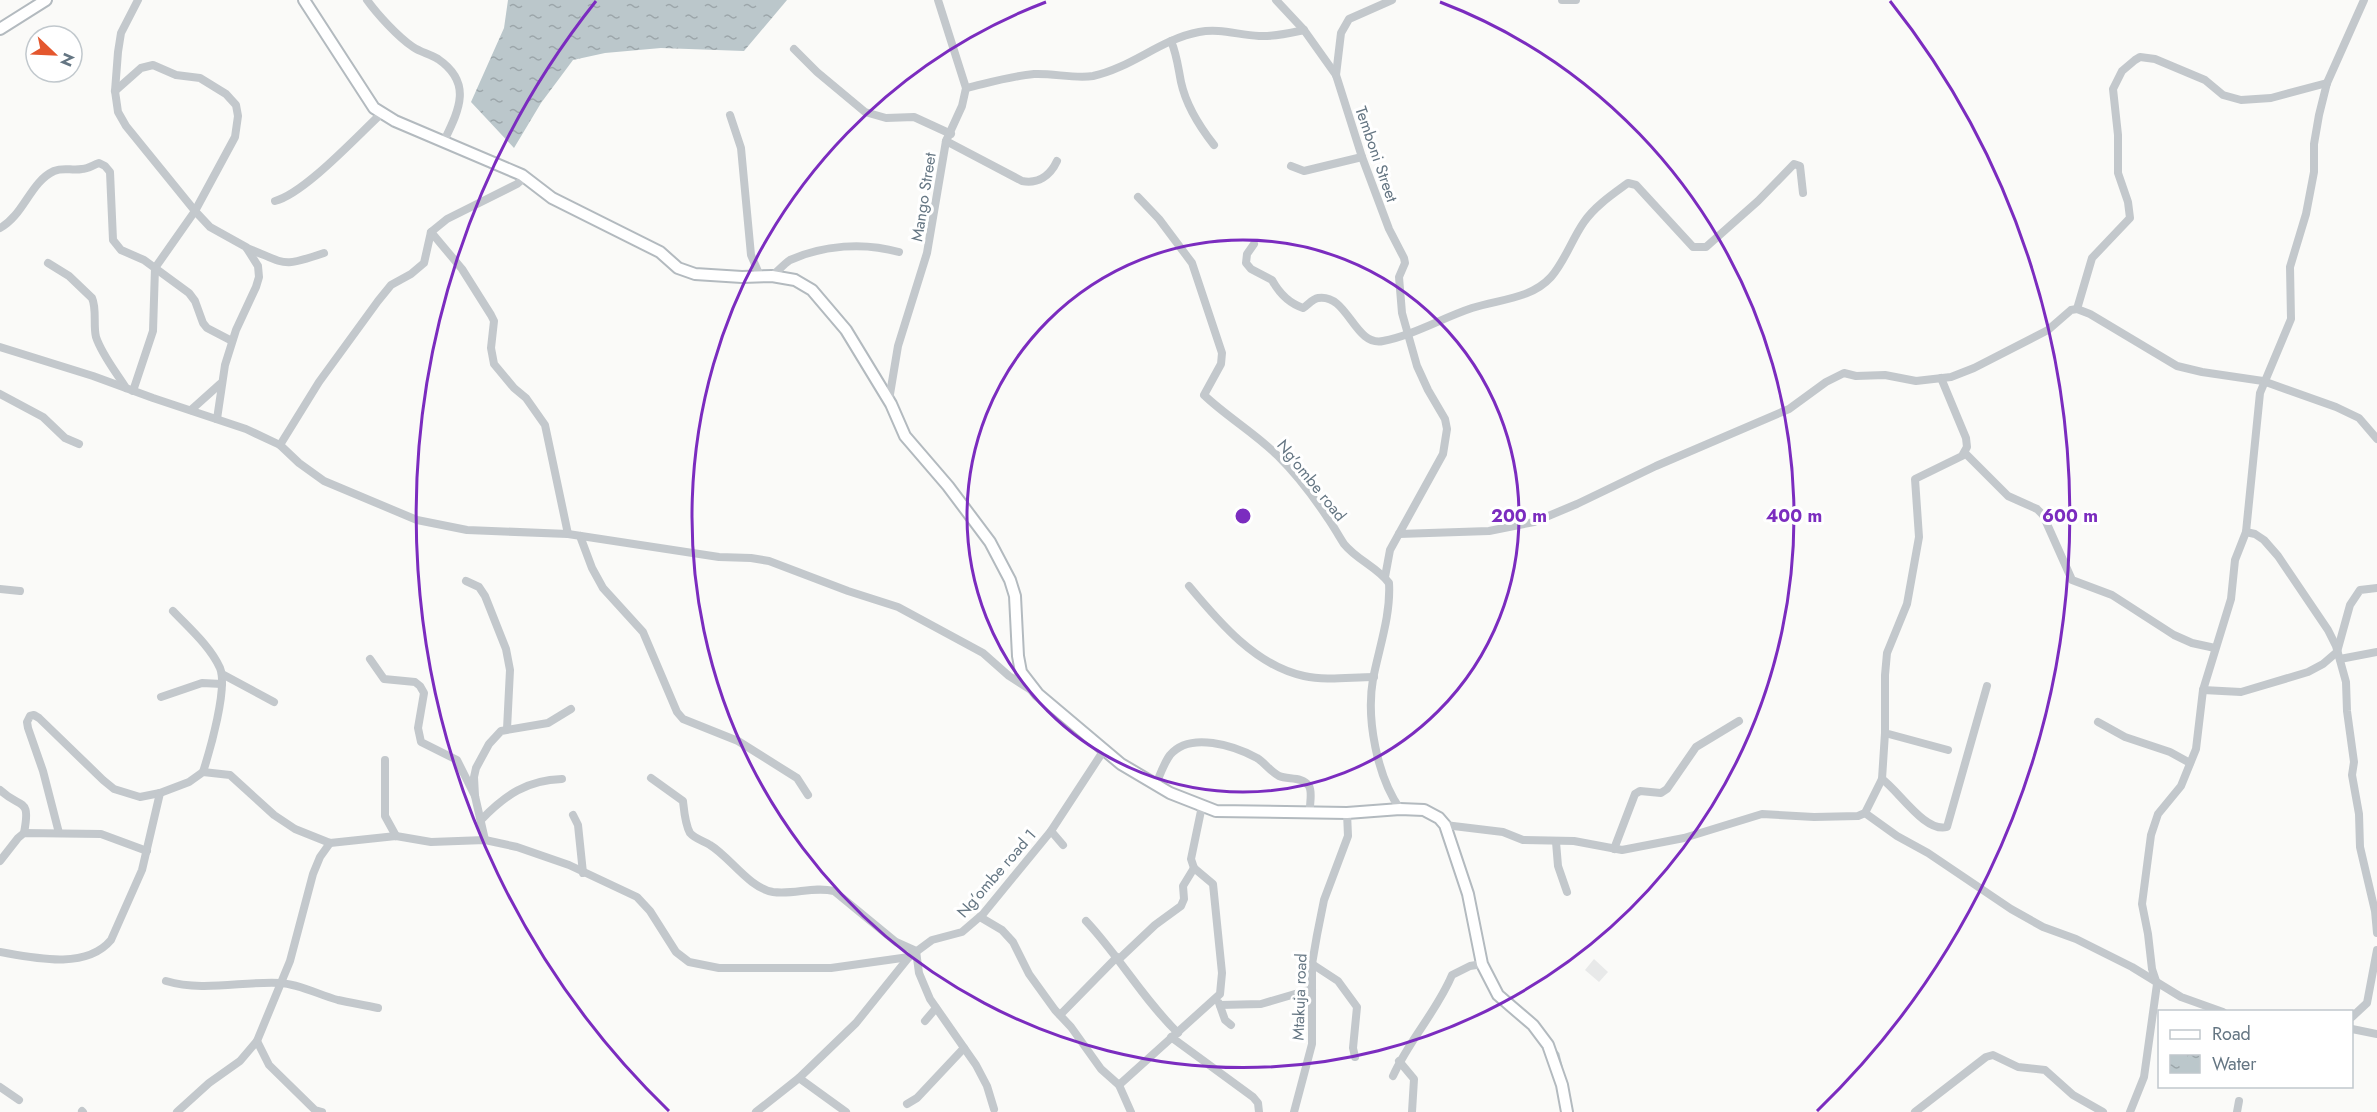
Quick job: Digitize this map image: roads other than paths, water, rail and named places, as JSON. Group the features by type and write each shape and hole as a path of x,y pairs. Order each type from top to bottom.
{"street":[{"path":"0,29 46,0"},
{"path":"138,0 121,33 118,52 115,91 118,112 126,126 195,211 210,226 246,247 285,264 293,264 324,253"},
{"path":"304,0 374,108 394,121 525,177 552,198 641,240 660,252 678,268 695,274 772,276 795,280 812,290 824,301 846,330 889,402 905,436 990,542 1010,580 1017,614 1018,656 1021,672 1038,694"},
{"path":"367,0 413,47 437,58 456,77 461,94 460,108 444,141"},
{"path":"938,0 966,88 1025,75 1094,76 1170,41 1201,31 1222,30 1259,36 1304,30"},
{"name":"Temboni Street","path":"1276,0 1304,30 1336,75 1362,157 1389,229 1404,258 1405,263 1400,277 1402,313 1417,366 1445,419 1447,440 1437,468 1390,550 1385,577"},
{"path":"1336,75 1341,33 1349,19 1392,0"},
{"path":"1563,0 1576,0"},
{"path":"2130,1112 2144,1077 2157,984 2152,969 2142,904 2151,835 2158,814 2181,786 2196,749 2203,690 2230,599 2237,554 2246,532 2252,454 2263,381 2291,318 2290,267 2306,214 2314,172 2314,144 2327,84 2364,0"},
{"path":"1170,41 1177,54 1182,84 1192,113 1214,145"},
{"path":"794,49 817,72 865,112 886,118 914,117 1022,182 1039,181 1057,161"},
{"path":"2077,309 2092,258 2130,218 2128,202 2118,173 2118,135 2113,89 2122,71 2140,57 2155,59 2205,80 2223,95 2241,100 2271,98 2327,84"},
{"path":"115,91 141,68 153,65 176,75 200,78 233,99 238,116 235,137 195,211 155,268 153,331 130,389"},
{"name":"Mango Street","path":"889,402 898,346 927,253 948,137 963,106 966,88"},
{"path":"275,201 285,198 317,174 382,113"},
{"path":"730,115 741,148 751,255 760,276"},
{"path":"1291,166 1304,171 1362,157"},
{"path":"0,228 18,215 35,189 52,172 64,169 86,169 99,163 105,165 110,172 114,240 121,250 144,260 189,293 195,301 202,323 232,341"},
{"path":"1254,244 1247,254 1248,266 1272,280 1275,289 1294,304 1303,308 1316,299 1328,299 1335,303 1366,338 1380,342 1408,334 1471,309 1528,294 1541,287 1553,275 1585,220 1607,198 1628,183 1636,185 1694,247 1700,248 1706,247 1758,201 1794,164 1800,166 1803,193"},
{"path":"280,445 319,382 378,301 391,285 411,274 424,263 431,232 447,219 517,184 525,177"},
{"name":"Ng'ombe road","path":"1138,197 1160,219 1192,263 1222,353 1221,364 1204,391 1204,395 1221,410 1239,421 1278,456 1326,514 1344,543 1358,558 1385,577"},
{"path":"431,232 462,269 494,321 491,348 494,364 514,388 526,398 545,425 568,534"},
{"path":"217,419 221,383 232,341 259,277 258,266 246,247"},
{"path":"772,276 789,261 836,248 875,247 898,252"},
{"path":"48,262 69,276 92,298 93,322 97,338 130,389"},
{"path":"1399,534 1489,531 1534,522 1789,409 1818,387 1844,373 1856,376 1885,375 1916,381 1941,378 1974,368 2051,327 2062,315 2077,309 2103,321 2177,366 2263,381 2360,418 2377,438"},
{"path":"0,347 10,348 246,429 280,445 299,463 324,481 417,520 467,530 568,534 719,557 769,561 898,607 983,653 1009,676 1038,694 1121,764 1170,793 1216,811 1347,813 1401,809 1424,810 1439,818 1445,825 1468,894 1482,964 1498,995 1533,1025 1548,1045 1562,1085 1567,1112"},
{"path":"1445,825 1503,832 1523,840 1574,841 1631,850 1677,840 1762,814 1814,817 1858,816 1865,813 1882,780 1887,652 1907,604 1919,537 1915,479 1965,453 1967,447 1966,438 1941,378"},
{"path":"191,410 221,383"},
{"path":"0,394 43,417 65,438 80,444"},
{"path":"1965,453 2008,496 2027,504 2043,515 2072,580 2112,595 2174,635 2192,643 2214,648"},
{"path":"2246,532 2255,534 2264,540 2278,556 2328,630 2338,655 2348,694 2347,711 2354,762 2352,775 2359,814 2360,847 2375,911 2377,933"},
{"path":"580,536 592,568 603,588 643,632 677,712 683,719 738,741 797,778 808,795"},
{"path":"1385,577 1389,582 1390,592 1371,699 1374,742 1385,782 1401,809"},
{"path":"466,581 479,587 485,596 509,659 507,729"},
{"path":"1190,586 1250,649 1280,668 1304,676 1320,678 1374,677"},
{"path":"2338,655 2354,597 2360,590 2377,588"},
{"path":"0,589 20,591"},
{"path":"59,833 43,771 28,728 27,722 30,716 34,715 39,718 114,789 140,797 160,793 189,782 203,772 221,700 222,674 209,650 173,611"},
{"path":"2203,690 2229,693 2250,690 2308,672 2338,655 2377,652"},
{"path":"370,659 384,679 416,682 420,686 423,693 418,728 421,742 457,760 475,796 485,840"},
{"path":"222,674 274,702"},
{"path":"160,697 201,683 222,684"},
{"path":"1882,780 1929,824 1941,829 1947,827 1987,686"},
{"path":"475,796 476,768 496,734 507,729 548,723 571,709"},
{"path":"1614,849 1635,794 1640,791 1661,793 1667,789 1696,747 1739,721"},
{"path":"2098,722 2125,737 2170,752 2190,763"},
{"path":"1885,733 1948,750"},
{"path":"1156,784 1171,754 1195,744 1223,743 1260,760 1280,776 1300,780 1308,785 1310,813"},
{"name":"Ng’ombe road 1","path":"756,1112 799,1078 856,1023 909,957 932,940 962,932 980,917 1051,831 1104,750"},
{"path":"386,760 385,816 396,836"},
{"path":"203,772 230,775 274,814 295,829 330,843 396,836 431,842 485,840 534,852 569,865 637,897 650,911 676,952 689,962 719,968 831,968 909,957"},
{"path":"651,778 683,801 690,833 710,845 739,872 770,891 787,893 821,888 834,891 896,942 916,951 919,973 936,1008 984,1078 994,1109"},
{"path":"481,820 500,800 514,792 539,782 562,779"},
{"path":"0,790 26,808 28,815 24,833 0,861"},
{"path":"0,952 50,960 95,954 111,940 142,870 160,793"},
{"path":"1202,806 1191,859 1194,868 1213,884 1222,985 1218,1002 1225,1020 1231,1025"},
{"name":"Mtakuja road","path":"1294,1112 1312,1044 1312,964 1324,900 1348,836 1347,813"},
{"path":"1865,813 1897,836 2043,927 2076,939 2132,967 2181,997 2220,1010"},
{"path":"573,814 578,825 583,873"},
{"path":"1051,831 1063,844"},
{"path":"24,833 101,834 147,851"},
{"path":"1556,842 1558,866 1567,892"},
{"path":"177,1112 209,1083 240,1061 258,1041 283,983 297,941 313,874 320,857 330,843"},
{"path":"1060,1016 1155,925 1181,906 1184,899 1183,886 1194,868"},
{"path":"980,917 1002,930 1013,942 1029,974 1060,1016 1101,1069 1119,1085 1128,1111"},
{"path":"1086,921 1118,959 1175,1035 1253,1097 1258,1103 1259,1112"},
{"path":"2353,1016 2367,1004 2377,950"},
{"path":"1312,964 1338,981 1357,1007 1353,1048 1355,1057"},
{"path":"1393,1076 1400,1061 1444,994 1452,975 1470,966 1482,964"},
{"path":"166,981 186,986 250,982 283,983 336,1000 378,1008"},
{"path":"1119,1085 1175,1035 1218,1002 1252,1006 1312,989"},
{"path":"925,1021 936,1008"},
{"path":"2353,1029 2377,1034"},
{"path":"258,1041 269,1065 315,1110 322,1112"},
{"path":"908,1104 917,1098 964,1048"},
{"path":"1915,1112 1986,1057 1993,1055 2018,1067 2045,1070 2073,1095 2103,1112"},
{"path":"1400,1061 1414,1079 1412,1112"},
{"path":"799,1078 846,1112"},
{"path":"0,1087 19,1100"},
{"path":"2237,1112 2239,1101"}],"water":[{"path":"508,0 787,0 744,51 661,48 605,53 573,60 541,103 514,148 471,102 504,28"}],"waterway":[{"path":"1553,1048 1558,1054 1561,1066"}]}
